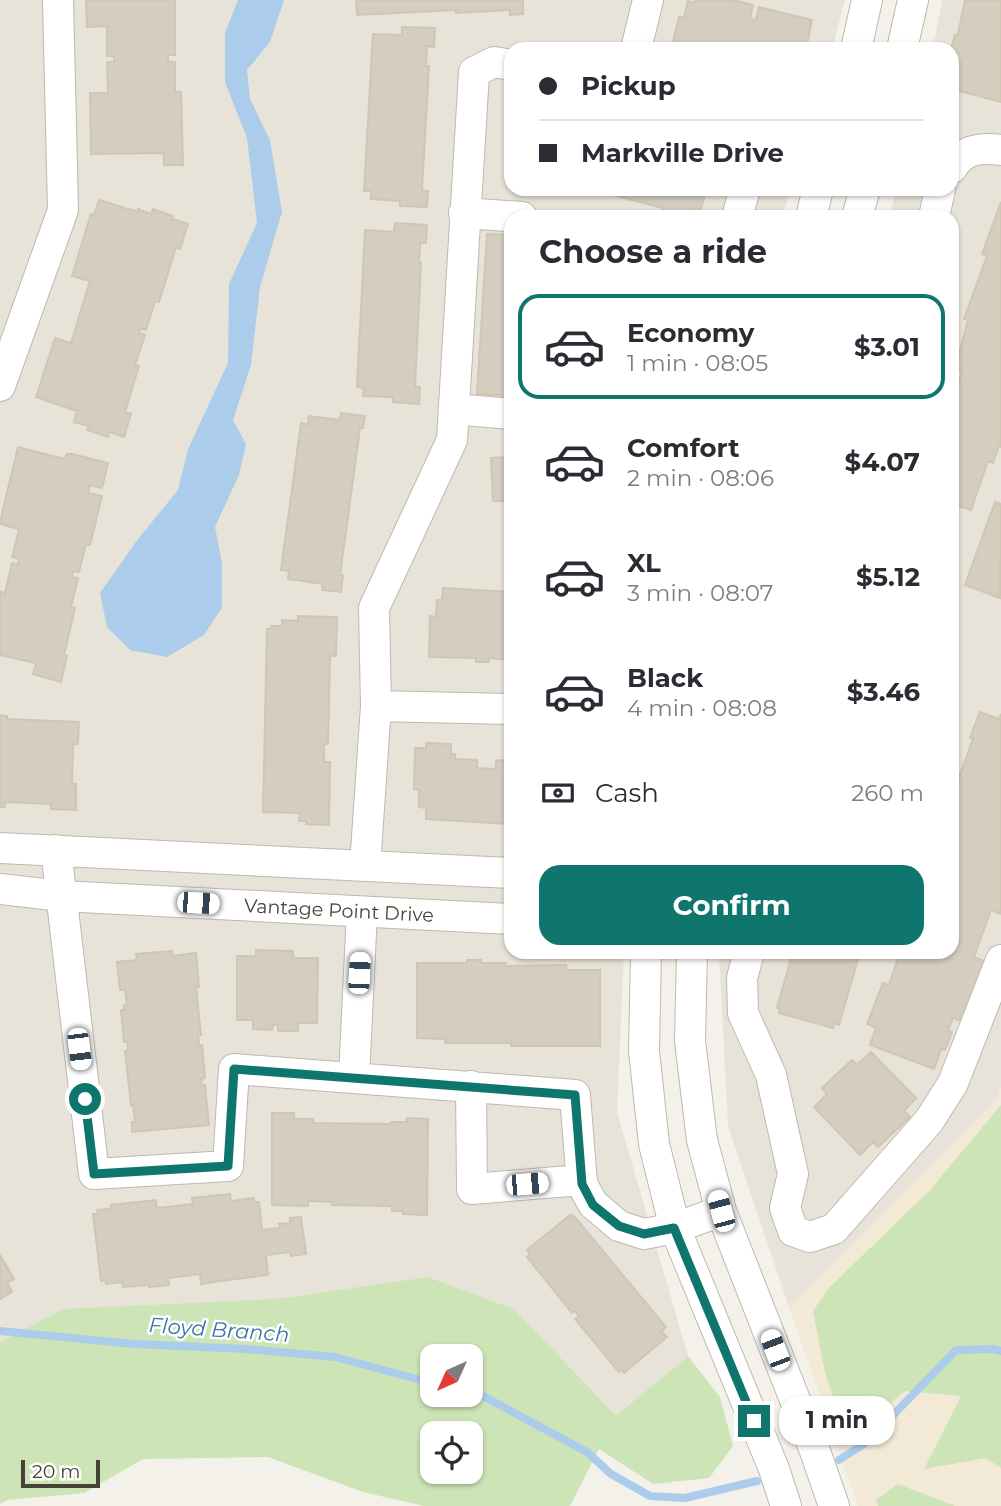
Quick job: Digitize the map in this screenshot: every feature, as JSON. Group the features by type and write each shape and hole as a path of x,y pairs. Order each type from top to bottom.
{"street":[{"path":"0,386 63,210 58,0"},
{"path":"638,42 648,0"},
{"path":"858,42 867,0"},
{"path":"903,42 909,1"},
{"path":"365,866 376,706 374,608 452,440 474,72 494,62 504,64"},
{"path":"959,159 981,147 1001,150"},
{"path":"464,213 504,216"},
{"path":"454,409 504,413"},
{"path":"376,706 504,709"},
{"path":"0,848 504,873"},
{"path":"56,850 94,1174 228,1166 234,1069 575,1095 582,1180 593,1205 619,1226 644,1234 674,1228 721,1211"},
{"name":"Vantage Point Drive","path":"0,889 61,896 504,919"},
{"path":"354,1077 362,912"},
{"path":"646,959 644,1051 654,1144 674,1228 774,1469 786,1506"},
{"path":"692,959 690,1041 702,1140 721,1211 834,1506"},
{"path":"746,959 742,978 743,1013 771,1075 793,1174 785,1208 793,1231 810,1237 834,1229 929,1121 953,1083 1001,960"},
{"path":"471,1086 472,1189 582,1180"}],"shaded area":[{"path":"0,0 845,0 834,42 504,42 504,196 789,196 784,210 504,210 504,959 624,959 617,1112 688,1356 616,1417 514,1309 428,1277 0,1343"},
{"path":"942,0 1001,0 1001,1087 997,1099 789,1307 728,1126 719,959 959,959 959,210 891,210 895,196 959,196 959,42 934,42"},
{"path":"1001,1088 1001,1506 858,1506 789,1307 997,1099"}],"green space":[{"path":"1001,1105 1001,1468 986,1458 924,1469 961,1396 905,1391 847,1439 825,1373 813,1311 829,1288 930,1190"},
{"path":"428,1277 514,1309 616,1416 688,1356 720,1397 733,1446 709,1478 653,1484 599,1449 570,1506 424,1506 363,1492 268,1457 143,1459 84,1493 8,1500 0,1504 0,1343 63,1309 277,1299"},
{"path":"898,1484 955,1506 878,1506 876,1500"}],"water":[{"path":"238,0 284,0 270,42 247,70 250,99 270,140 282,212 260,287 251,365 233,420 246,444 239,475 215,527 222,563 222,608 204,635 167,657 130,650 107,627 100,593 138,539 178,490 188,449 228,363 229,284 257,223 247,138 225,82 225,33"}],"building":[{"path":"86,0 175,0 175,55 168,55 168,62 175,62 175,92 181,92 183,165 164,165 164,153 91,154 90,93 108,93 107,62 114,62 114,56 107,56 107,26 87,27"},
{"path":"356,0 523,0 523,14 510,15 510,10 456,13 456,10 357,15"},
{"path":"695,0 733,0 753,5 750,19 756,20 759,7 812,20 807,42 673,42 679,17 684,18 688,1 695,3"},
{"path":"965,0 1001,0 1001,102 959,91 959,42 953,42 955,35 958,35"},
{"path":"402,27 435,28 434,47 427,46 426,66 429,66 422,190 428,191 427,207 400,206 400,201 371,199 371,191 364,191 373,34 402,35"},
{"path":"617,196 705,196 700,210 662,210 663,208"},
{"path":"99,200 138,212 138,209 151,214 153,209 188,224 180,249 176,247 159,302 155,301 146,330 140,328 139,333 145,335 135,365 139,366 125,412 131,414 124,437 109,432 108,437 87,430 89,426 74,422 77,411 36,397 55,338 71,343 90,281 72,276 91,214 94,215"},
{"path":"1001,202 1001,447 999,446 993,463 988,461 971,510 959,506 959,380 962,372 959,371 959,355 968,320 964,319 987,256 982,254"},
{"path":"395,223 427,225 426,243 420,243 419,263 415,387 420,387 419,404 393,402 393,397 363,396 364,388 357,387 365,230 394,232"},
{"path":"487,234 504,235 504,396 477,394"},
{"path":"341,413 365,416 363,428 360,428 340,575 343,575 341,592 322,590 323,584 288,579 289,571 281,570 301,423 308,425 309,416 340,420"},
{"path":"18,447 65,459 67,454 72,454 108,463 102,488 90,485 88,493 102,496 90,545 86,544 79,572 73,571 72,577 78,578 71,607 75,608 61,682 33,674 36,663 0,655 0,591 5,593 12,563 18,565 19,559 12,557 19,529 0,522"},
{"path":"504,457 504,501 493,501 491,458"},
{"path":"995,502 1001,504 1000,598 965,585"},
{"path":"443,588 504,592 504,659 489,658 488,662 476,662 476,658 429,657 430,616 436,617 437,600 442,600"},
{"path":"298,616 337,617 336,656 330,656 328,744 324,744 324,762 330,762 329,825 306,824 306,821 299,821 300,813 263,812 267,629 271,629 271,626 282,626 282,620 298,621"},
{"path":"980,712 999,719 1001,714 1001,914 991,910 974,957 991,964 969,1024 953,1018 948,1031 952,1032 945,1050 941,1049 934,1069 870,1045 876,1028 867,1024 883,983 889,985 898,959 959,959 959,777 973,739 970,738"},
{"path":"0,715 7,716 7,719 79,722 78,744 73,744 72,784 76,784 76,810 51,809 51,804 5,802 5,807 0,807"},
{"path":"426,743 451,744 451,754 455,754 455,759 477,760 477,768 496,769 496,760 504,761 504,824 426,819 426,808 419,807 419,790 414,789 415,748 426,748"},
{"path":"256,950 293,951 293,958 318,958 317,1023 298,1023 298,1031 278,1031 278,1025 273,1025 272,1030 253,1029 253,1020 237,1020 237,956 256,956"},
{"path":"172,951 173,956 196,953 201,1035 198,1035 199,1045 202,1045 205,1078 201,1079 202,1085 205,1085 209,1125 132,1132 132,1122 135,1122 121,1010 127,1005 125,990 120,990 117,962 137,960 136,954"},
{"path":"791,959 858,959 839,1025 834,1023 833,1028 779,1013 780,1008 777,1008"},
{"path":"467,960 506,963 506,966 566,965 567,970 600,970 600,1046 511,1046 511,1043 445,1043 445,1039 417,1038 417,963 467,963"},
{"path":"871,1052 916,1098 904,1111 910,1117 878,1147 873,1142 860,1155 814,1107 827,1094 822,1088 852,1060 857,1065"},
{"path":"272,1113 294,1113 294,1119 313,1119 313,1123 391,1124 407,1122 407,1118 428,1119 427,1215 403,1214 403,1211 392,1211 392,1206 332,1205 332,1202 308,1201 308,1206 272,1205"},
{"path":"230,1194 231,1201 254,1198 254,1202 259,1202 262,1230 280,1228 279,1224 290,1223 290,1218 301,1217 306,1254 291,1256 290,1252 266,1255 268,1275 201,1284 200,1274 168,1278 169,1285 149,1287 123,1287 122,1282 106,1284 105,1280 101,1281 93,1214 98,1214 97,1210 111,1209 111,1205 156,1200 157,1208 193,1204 192,1198"},
{"path":"573,1215 666,1327 661,1331 667,1337 624,1373 621,1370 619,1372 575,1319 579,1316 575,1311 572,1313 527,1257 530,1254 527,1250"},
{"path":"0,1255 14,1279 7,1283 12,1292 0,1299"}],"waterway":[{"name":"Floyd Branch","path":"0,1331 134,1344 246,1349 335,1357 420,1380"},
{"name":"Floyd Branch","path":"839,1460 867,1442 956,1350 1001,1351"},
{"name":"Floyd Branch","path":"483,1396 587,1452 611,1474 650,1496 685,1498 757,1481"}],"route":[{"path":"85,1099 94,1174 228,1166 234,1069 575,1095 582,1184 593,1205 619,1226 644,1234 674,1228 754,1421"}]}
